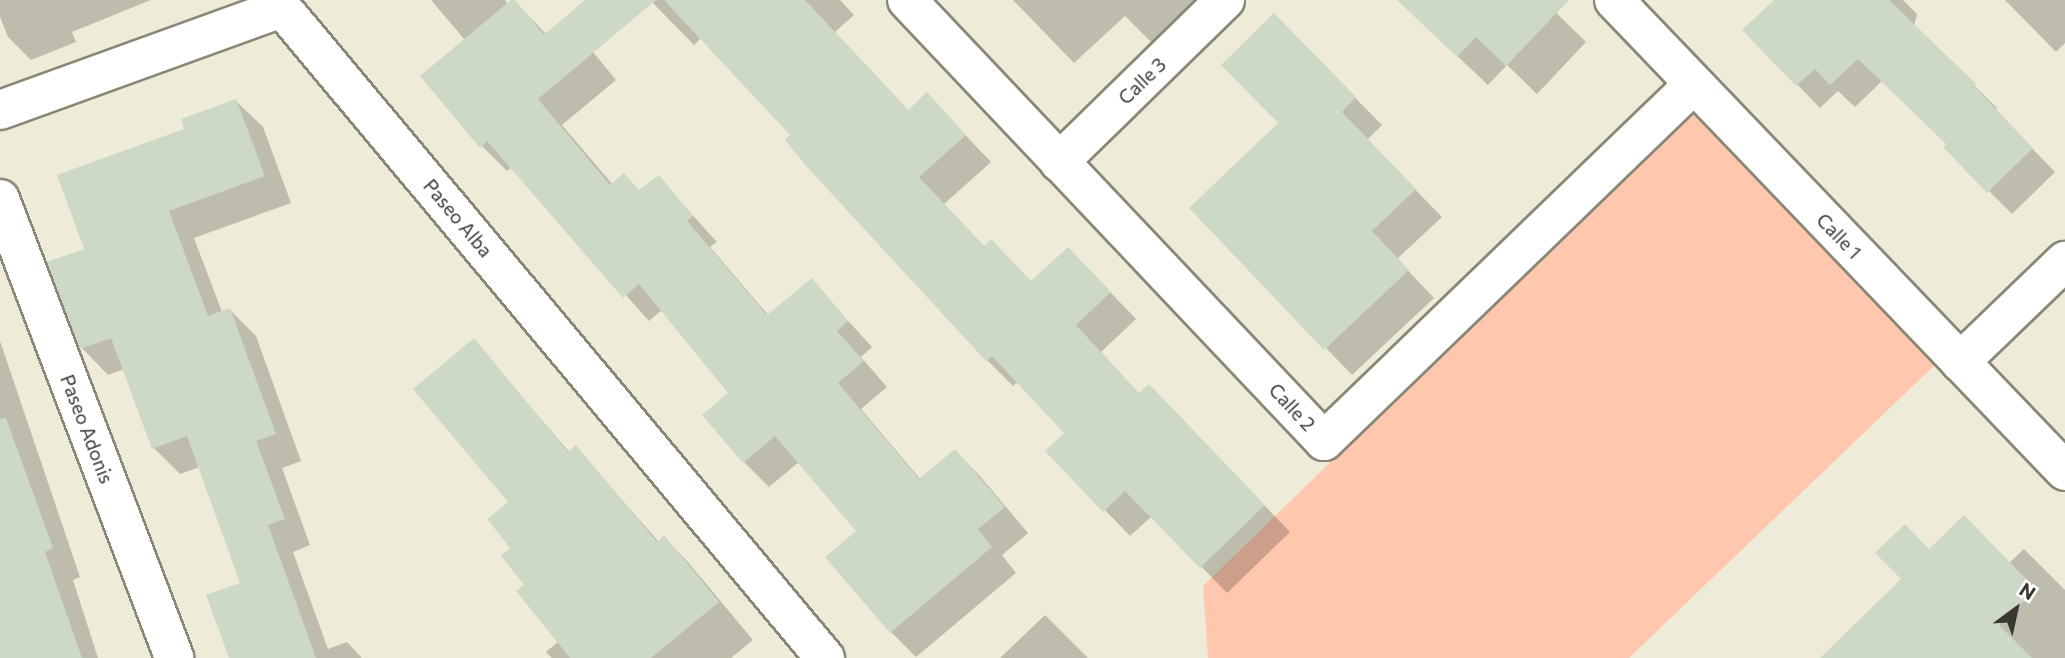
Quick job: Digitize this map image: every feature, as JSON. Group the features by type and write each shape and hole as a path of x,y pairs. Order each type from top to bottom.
{"street":[{"name":"Calle 2","path":"906,0 1324,441 1694,84"},
{"name":"Calle 3","path":"1059,162 1225,0"},
{"name":"Calle 1","path":"1614,0 2065,471"},
{"name":"Paseo Alba","path":"0,110 282,8 825,658"},
{"name":"Paseo Adonis","path":"0,199 174,658"},
{"path":"1960,362 2065,261"}],"shaded area":[{"path":"1695,108 1939,361 1629,658 1208,658 1203,586"}],"building":[{"path":"511,0 515,0 544,35 585,0 656,0 538,99 610,185 624,173 639,190 659,175 693,216 687,221 767,315 812,278 848,321 837,331 864,361 838,383 919,479 955,449 1005,507 978,529 992,547 890,633 825,557 856,531 775,436 743,463 702,415 728,393 639,284 623,298 487,141 480,148 420,76"},
{"path":"664,0 805,0 908,110 927,92 966,135 919,177 984,246 991,239 1031,281 1068,247 1111,292 1076,325 1139,393 1149,384 1265,505 1200,568 1125,491 1103,512 1045,451 1064,433 992,356 986,361 807,167 785,140 790,135"},
{"path":"1397,0 1569,0 1506,66 1476,37 1457,57"},
{"path":"1774,0 1889,0 1976,84 1974,86 2033,148 1987,193 1943,147 1946,144 1858,59 1830,85 1815,69 1796,86 1742,30"},
{"path":"1274,13 1356,97 1342,112 1416,189 1372,231 1409,270 1324,350 1189,208 1278,123 1221,65"},
{"path":"236,99 265,176 169,211 208,316 230,308 276,434 256,441 285,519 268,525 316,658 229,658 206,595 240,583 187,436 152,449 111,338 80,349 47,262 84,249 57,175 184,129 181,119"},
{"path":"474,338 568,452 576,445 657,542 664,535 719,602 651,658 570,658 516,591 524,585 501,556 510,548 487,519 508,502 413,389"},
{"path":"6,418 53,548 45,552 82,658 0,658 0,419"},
{"path":"1964,515 2036,589 1999,625 2032,658 1820,658 1901,579 1875,553 1905,524 1929,549"}]}
